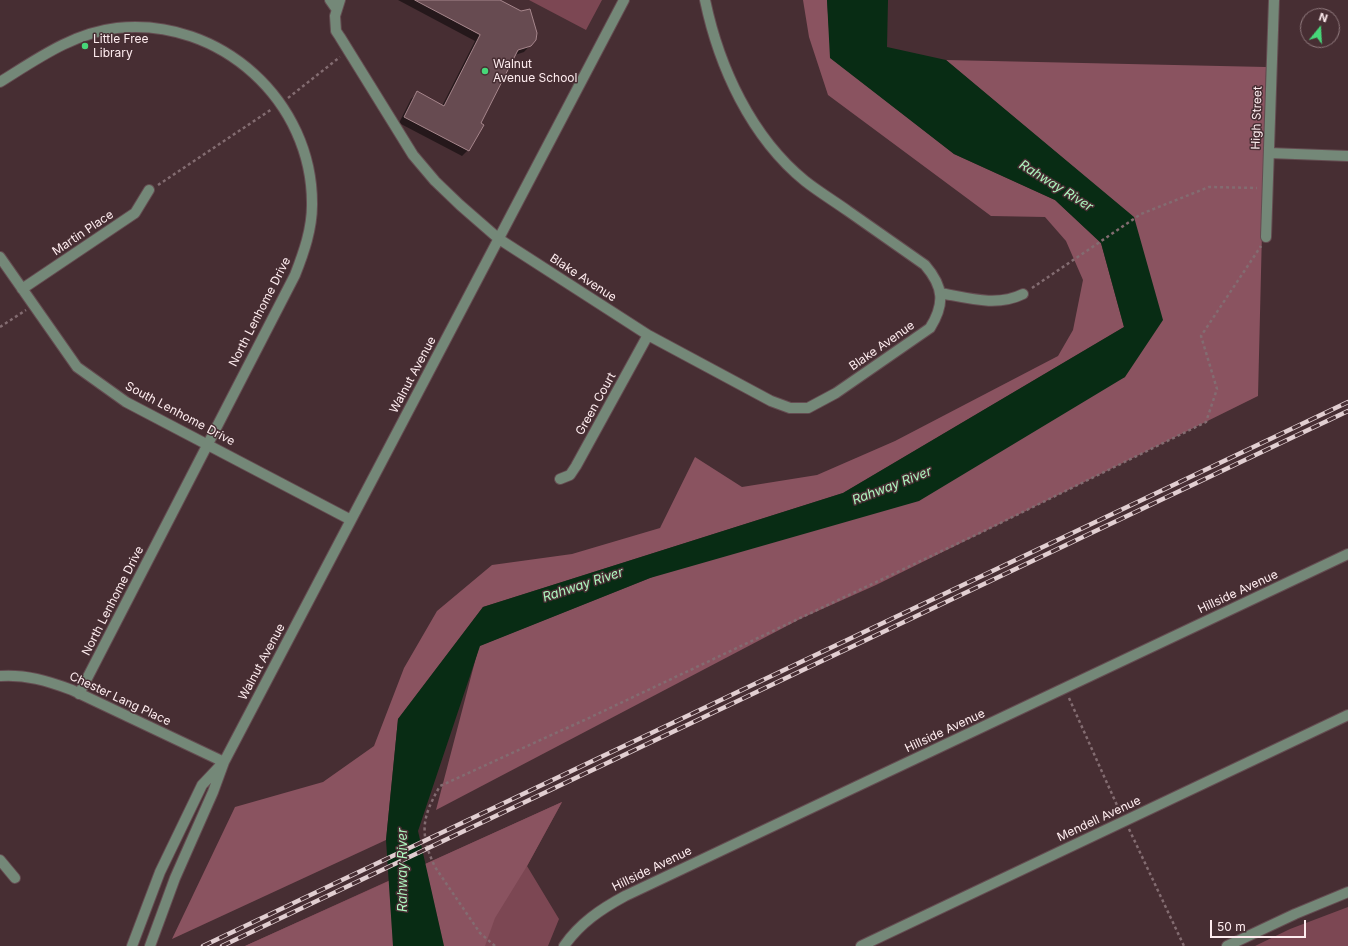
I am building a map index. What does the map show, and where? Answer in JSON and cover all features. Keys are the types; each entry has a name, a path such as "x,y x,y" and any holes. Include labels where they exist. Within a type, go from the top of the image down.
{"street":[{"path":"330,0 337,10"},
{"name":"Blake Avenue","path":"340,0 335,16 336,30 347,52 413,155 455,200 499,239 648,335 771,401 790,408 808,408 836,394 930,328 940,307 940,293 934,276 925,265 805,181 778,154 754,122 732,84 716,42 705,0"},
{"name":"Walnut Avenue","path":"150,946 175,878 213,792 224,762 624,0"},
{"name":"High Street","path":"1266,237 1269,188 1274,0"},
{"name":"North Lenhome Drive","path":"2,77 52,50 82,36 116,28 152,28 187,35 229,54 258,75 281,103 298,134 309,169 312,205 307,241 295,275 79,694"},
{"path":"1269,153 1348,156"},
{"name":"Martin Place","path":"22,289 135,213 149,190"},
{"name":"South Lenhome Drive","path":"0,257 33,306 78,367 126,402 351,520"},
{"path":"940,293 996,302 1012,300 1023,294"},
{"name":"Green Court","path":"560,479 570,475 576,466 648,335"},
{"name":"Hillside Avenue","path":"564,946 576,931 593,915 619,899 1348,554"},
{"name":"Chester Lang Place","path":"0,676 36,678 50,682 79,694 224,762"},
{"name":"Mendell Avenue","path":"861,946 1348,715"},
{"name":"Walnut Avenue","path":"132,946 160,872 202,785 224,762"},
{"path":"0,860 15,878"},
{"path":"1227,946 1295,914 1348,892"}],"path":[{"path":"149,190 281,103 347,52"},
{"path":"1023,294 1141,214 1209,187 1269,188"},
{"path":"495,946 480,933 435,868 426,845 425,819 431,800 440,786 591,717 928,558 1206,422 1217,389 1201,336 1266,237"},
{"path":"0,327 33,306"}],"shaded area":[{"path":"529,0 602,0 586,30"},
{"path":"803,0 827,0 831,58 954,154 1055,200 1101,243 1124,327 843,493 483,607 398,719 386,840 172,939 235,807 323,782 374,746 404,668 437,611 492,565 572,554 660,528 695,457 742,487 817,475 895,441 1058,356 1073,330 1083,280 1066,241 1045,217 991,216 828,95 809,37"},
{"path":"946,60 1266,67 1258,396 876,585 802,618 436,810 479,646 650,578 1125,377 1134,218"},
{"path":"562,802 527,866 559,919 548,946 245,946"},
{"path":"562,802 527,866 495,918 485,946 444,946 425,864"},
{"path":"389,881 393,946 245,946"},
{"path":"1348,907 1348,946 1255,946 1290,929"}],"water":[{"name":"Rahway River","path":"827,0 888,0 887,47 946,60 1134,217 1163,320 1125,377 919,501 650,578 480,646 418,831 444,946 393,946 386,840 398,719 483,607 843,493 1124,327 1101,243 1055,200 954,154 830,58"}],"building":[{"name":"Walnut Avenue School","path":"415,0 500,0 521,11 530,9 537,33 536,40 531,46 518,50 481,123 484,125 469,151 404,117 417,91 444,106 480,35"}],"railway":[{"path":"203,946 1348,402"},
{"path":"222,946 1348,411"}],"place":[{"name":"Little Free Library","path":"85,46"},
{"name":"Walnut Avenue School","path":"485,71"}]}
